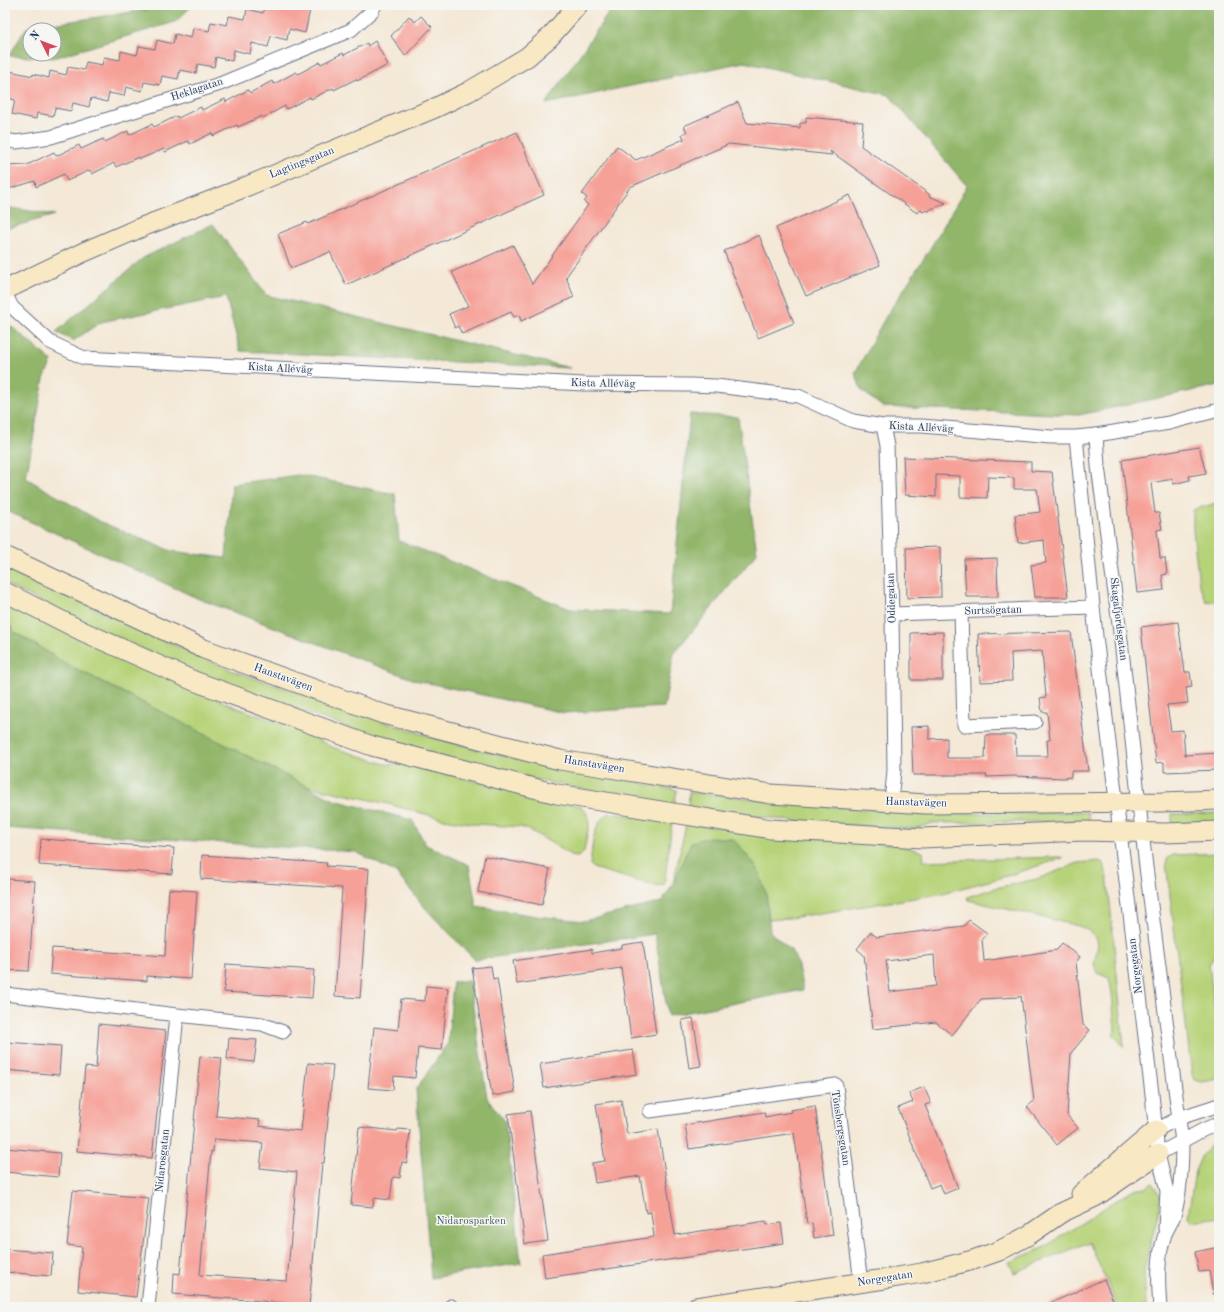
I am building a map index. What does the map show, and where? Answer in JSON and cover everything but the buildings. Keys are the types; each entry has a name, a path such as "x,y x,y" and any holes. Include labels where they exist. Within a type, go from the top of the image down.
{"main road":[{"name":"Lagtingsgatan","path":"5,292 84,252 413,117 468,92 527,57 550,37 578,5"},
{"name":"Hanstavägen","path":"5,556 204,649 384,714 560,760 771,794 892,802 926,804 1219,800"},
{"path":"5,592 84,632 202,684 372,746 557,794 779,829 922,838 1083,832 1165,834 1219,831"},
{"name":"Norgegatan","path":"1061,1213 1156,1130"},
{"name":"Norgegatan","path":"696,1307 734,1304 922,1273 973,1260 999,1251 1061,1213 1095,1197 1158,1154"}],"street":[{"name":"Heklagatan","path":"5,140 16,142 52,137 220,84 351,30 372,11 375,5"},
{"name":"Kista Alléväg","path":"5,292 12,307 50,342 84,358 582,384 716,386 798,396 853,421 883,426 922,426 1051,436 1076,437 1096,435 1169,423 1219,410"},
{"name":"Oddegatan","path":"883,426 887,446 892,614 894,771 892,802"},
{"name":"Skagafjordsgatan","path":"1096,435 1098,466 1120,632 1140,802"},
{"name":"Skagafjordsgatan","path":"1076,437 1093,607 1116,802"},
{"name":"Surtsögatan","path":"892,614 1093,607"},
{"path":"961,612 964,725 1035,722"},
{"name":"Norgegatan","path":"1116,802 1158,1154 1182,1142 1146,868 1140,802"},
{"path":"5,994 262,1024 284,1032"},
{"name":"Nidarosgatan","path":"148,1307 177,1015"},
{"name":"Tönsbergsgatan","path":"650,1111 836,1085 861,1283"},
{"path":"1179,1118 1219,1105"},
{"name":"Norgegatan","path":"1156,1130 1179,1118"},
{"path":"1165,1234 1175,1214 1181,1184 1182,1142 1219,1123"},
{"path":"1158,1154 1167,1191 1165,1234 1160,1256 1158,1280 1160,1307"}],"green space":[{"path":"178,5 193,5 175,22 62,55 62,23"},
{"path":"614,5 1219,5 1219,385 1079,415 883,407 862,391 855,373 885,318 928,252 967,186 889,95 744,62 546,104"},
{"path":"22,35 22,57 9,56"},
{"path":"5,207 55,215 5,229"},
{"path":"213,224 266,295 570,368 240,351 226,297 101,322 73,341 56,332 143,258"},
{"path":"5,322 52,361 44,379 26,478 101,522 171,551 226,558 232,484 299,475 395,494 399,541 570,609 670,614 690,414 738,417 757,553 674,653 664,707 564,713 415,680 199,599 5,510"},
{"path":"1219,502 1219,600 1207,602 1199,585 1193,530 1193,510"},
{"path":"5,565 80,602 233,671 438,739 517,759 677,790 674,806 482,768 407,747 307,713 187,668 110,634 5,584"},
{"path":"5,603 117,656 238,708 295,728 332,747 385,764 408,765 580,806 588,815 589,825 584,851 580,856 572,856 533,832 521,827 475,824 444,819 384,803 303,785 65,663 13,631 5,615"},
{"path":"5,615 13,631 65,663 334,800 412,820 426,845 469,865 476,906 536,916 584,921 662,902 673,884 691,842 709,837 733,839 757,867 766,893 770,932 791,950 797,962 803,990 668,1016 655,934 475,960 427,910 396,873 356,852 5,828"},
{"path":"689,792 887,811 980,814 1088,812 1089,821 933,823 914,829 801,822 688,808"},
{"path":"609,813 672,822 664,885 655,886 593,868 590,864 596,829 603,818"},
{"path":"1219,813 1219,822 1172,824 1172,814"},
{"path":"686,824 899,845 923,852 924,861 1063,858 1000,878 939,894 769,920 766,893 673,884"},
{"path":"1219,853 1219,947 1209,965 1219,1040 1219,1079 1202,1082 1195,1080 1192,1075 1166,863 1168,858 1173,855"},
{"path":"1099,861 1104,863 1108,883 1124,1047 1113,1034 1115,1031 1112,993 1109,978 1097,973 1094,964 1098,944 1096,938 1089,931 1079,926 968,900 967,897 995,888 1037,879 1078,863"},
{"name":"Nidarosparken","path":"469,981 487,1098 505,1121 521,1263 431,1278 416,1089 448,1043 453,982"},
{"path":"1219,1137 1219,1217 1192,1221 1188,1217 1195,1171 1202,1155"},
{"path":"1152,1183 1161,1196 1159,1210 1144,1269 1146,1307 1118,1307 1089,1242 1014,1273 1009,1262 1045,1247 1132,1190 1146,1188"}]}
